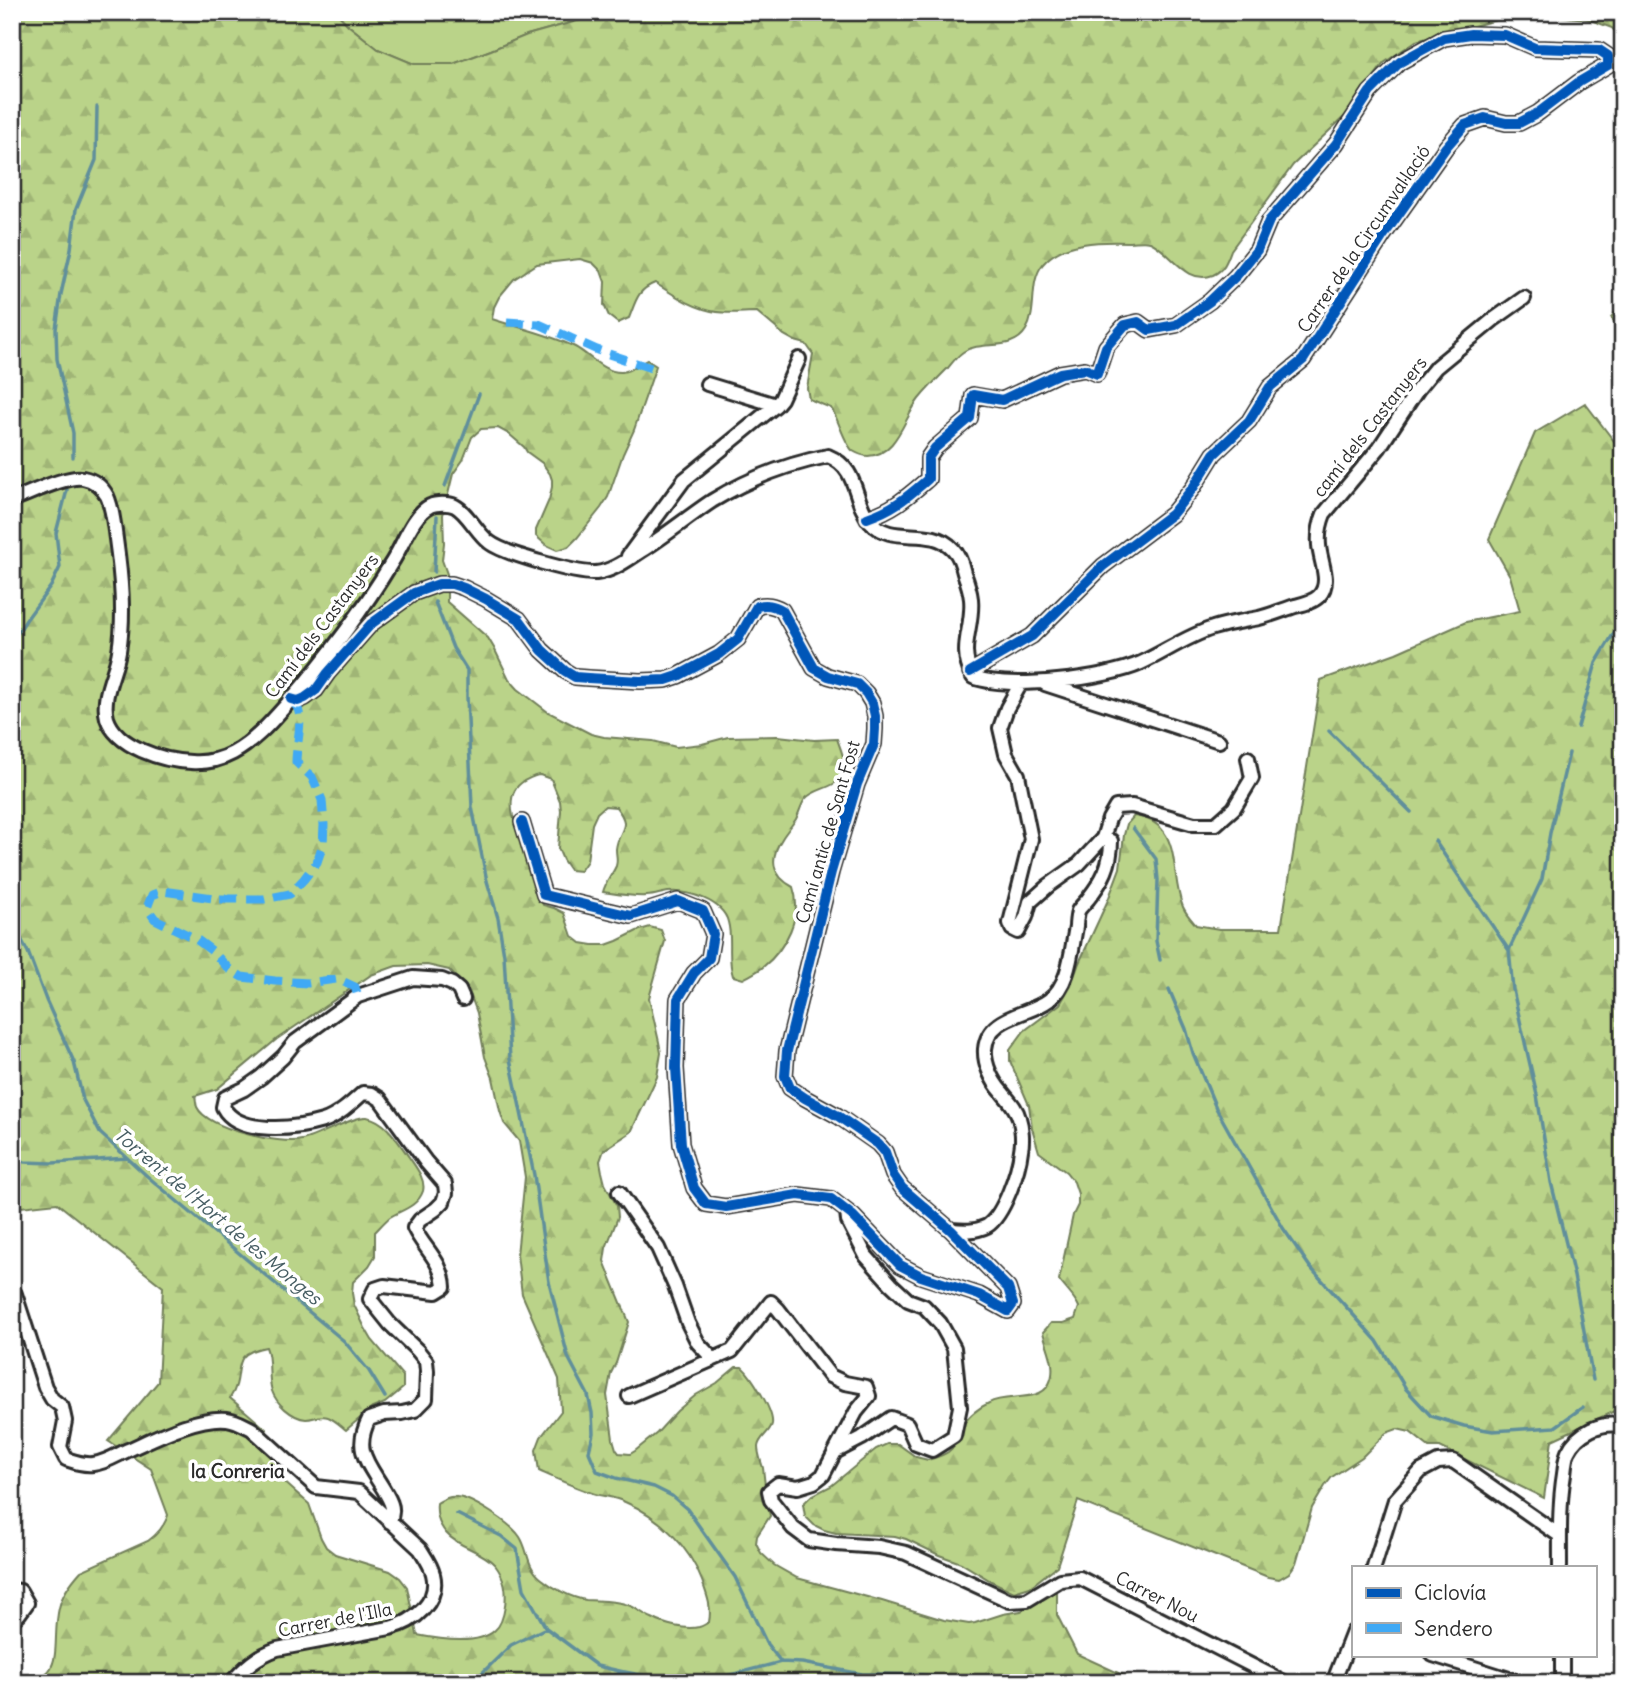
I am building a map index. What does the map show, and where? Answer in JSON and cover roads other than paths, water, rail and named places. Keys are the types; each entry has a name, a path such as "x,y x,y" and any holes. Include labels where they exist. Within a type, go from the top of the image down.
{"street":[{"name":"Carrer de la Circumval·lació","path":"867,518 886,512 928,479 928,458 935,447 970,418 973,395 1002,400 1060,373 1086,369 1097,374 1106,347 1125,325 1138,322 1149,330 1176,325 1209,301 1236,276 1257,250 1269,221 1336,144 1370,92 1400,62 1444,38 1471,34 1505,35 1535,48 1600,50 1608,55 1608,65 1579,82 1538,113 1518,123 1485,118 1465,125 1446,147 1383,236 1303,360 1270,387 1249,421 1214,454 1193,488 1172,514 1103,566 1032,636 970,672"},
{"name":"camí dels Castanyers","path":"970,672 973,677 982,680 1021,683 1115,672 1141,663 1191,636 1212,628 1262,617 1318,597 1325,587 1318,543 1324,514 1379,448 1436,367 1524,298"},
{"path":"624,562 684,480 776,405 799,359"},
{"path":"707,384 776,405"},
{"path":"624,562 713,501 758,476 828,456 837,460 849,474 867,518 878,531 893,535 933,536 945,542 959,557 971,600 965,654 970,672"},
{"name":"Camí dels Castanyers","path":"12,500 64,480 80,477 95,482 106,495 112,512 121,602 119,651 105,704 108,720 117,734 130,744 161,757 188,762 207,762 221,758 255,738 313,674 370,598 416,519 430,506 456,506 487,541 513,554 595,573 624,562"},
{"name":"Camí antic de Sant Fost","path":"291,699 299,701 316,690 371,624 414,593 439,584 464,588 519,619 553,662 575,677 588,678 640,681 666,680 678,676 719,654 738,639 757,606 765,604 782,610 814,668 821,673 857,684 866,693 872,703 876,729 874,744 857,784 831,872 787,1051 785,1076 795,1092 838,1116 878,1144 885,1152 893,1175 902,1188 951,1230"},
{"path":"1038,682 1219,741"},
{"path":"1021,683 1007,708 1000,728 1006,754 1018,775 1031,839 1010,923 1012,929 1018,932 1030,902 1079,864 1103,838 1116,807 1132,806 1194,824 1216,824 1234,807 1252,778 1248,758"},
{"path":"522,822 544,895 631,916 678,901 703,911 713,934 709,958 694,973 678,999 676,1068 681,1144 694,1188 706,1204 726,1207 798,1195 831,1199 853,1216 900,1265 921,1276 979,1295 1008,1311 1013,1304 1008,1289 951,1230"},
{"path":"951,1230 972,1231 992,1222 1001,1209 1016,1175 1022,1148 1020,1119 1014,1105 994,1083 985,1051 988,1035 1000,1023 1049,1000 1065,982 1079,911 1107,869 1111,841 1103,838"},
{"path":"390,1521 393,1509 367,1462 362,1449 363,1431 369,1419 415,1410 426,1399 428,1371 426,1361 418,1350 390,1324 370,1299 375,1289 384,1286 436,1292 444,1287 441,1268 414,1228 443,1202 445,1184 380,1099 372,1094 363,1093 324,1121 281,1128 243,1124 227,1115 223,1107 225,1098 261,1077 295,1042 358,996 413,978 442,980 452,984 463,999"},
{"path":"619,1192 658,1248 688,1323 698,1343 713,1359"},
{"path":"835,1452 891,1418 907,1424 916,1444 932,1451 954,1436 960,1407 954,1348 940,1323 924,1306 908,1300 866,1256 848,1221 847,1212"},
{"name":"Carrer de l'Illa","path":"12,1292 15,1293 45,1387 52,1399 62,1408 65,1421 60,1447 66,1459 94,1464 170,1431 212,1420 240,1422 252,1429 316,1487 359,1492 421,1549 433,1573 435,1586 430,1598 414,1618 390,1628 276,1648 253,1660 231,1683"},
{"path":"629,1396 732,1351 771,1302 830,1376 845,1383 866,1387 869,1396 856,1412 835,1452"},
{"path":"1560,1566 1561,1491 1567,1455 1573,1444 1592,1428 1615,1423 1623,1426"},
{"name":"Carrer Nou","path":"835,1452 823,1475 814,1482 798,1487 778,1483 769,1491 771,1500 793,1528 809,1540 880,1547 906,1553 1010,1601 1027,1600 1060,1580 1080,1578 1286,1683"},
{"path":"1374,1566 1395,1500 1421,1471 1438,1462 1453,1461 1559,1535"},
{"path":"12,1590 20,1591 27,1603 12,1619"},
{"path":"1333,1683 1352,1635"},
{"path":"1436,1656 1522,1683"},
{"path":"1562,1656 1562,1683"}],"waterway":[{"name":"Torrent de l'Hort de les Monges","path":"73,457 73,433 57,359 56,329 76,209 96,160 97,107"},
{"path":"445,486 479,394"},
{"name":"Torrent de l'Hort de les Monges","path":"12,642 51,586 60,567 56,533 67,490"},
{"path":"434,572 437,516"},
{"path":"435,602 453,648 467,670 472,807 504,955 510,1059 534,1175 549,1282 568,1357 588,1395 592,1413 593,1433 589,1452 597,1471 654,1487 672,1496 687,1509 735,1577 767,1644 781,1662"},
{"path":"1578,727 1596,663 1623,618"},
{"path":"1329,731 1411,812"},
{"path":"1569,753 1542,879 1509,950 1513,990 1537,1095 1551,1182 1574,1276 1593,1380"},
{"path":"1133,828 1156,859 1156,941 1160,960"},
{"path":"1435,841 1508,949"},
{"name":"Torrent de l'Hort de les Monges","path":"12,922 28,952 74,1062 83,1100 100,1133 147,1176 344,1341 369,1371 385,1397"},
{"path":"1169,989 1216,1108 1283,1228 1310,1267 1377,1341 1406,1389 1431,1416 1493,1431 1555,1427 1583,1407"},
{"path":"12,1156 25,1162 53,1163 127,1158"},
{"name":"Torrent de l'Hort de les Monges","path":"457,1514 501,1536 517,1549 524,1589 546,1628"},
{"name":"Torrent de l'Hort de les Monges","path":"469,1683 511,1645 546,1628 597,1666 624,1672"},
{"path":"603,1683 607,1678 625,1672 665,1680 711,1680 781,1662 862,1674 921,1675 961,1680 965,1683"}],"district":[{"name":"la Conreria","path":"238,1471"}]}
